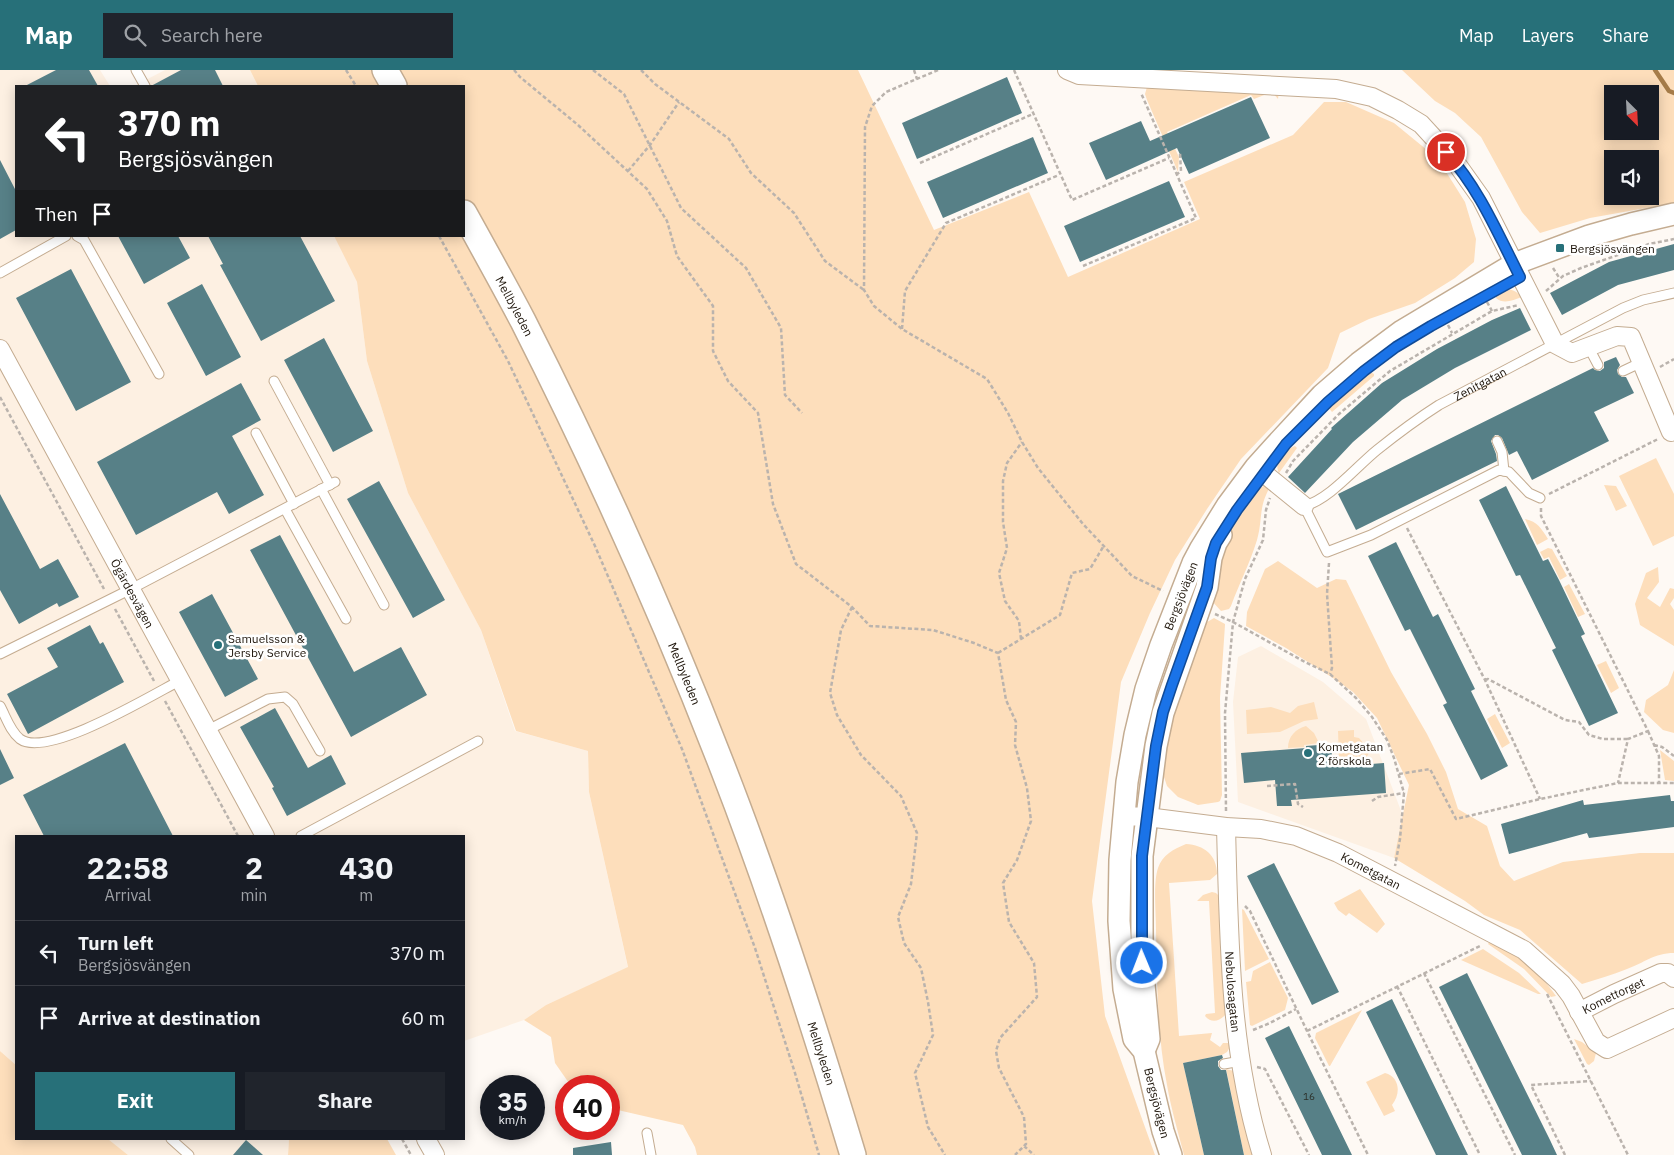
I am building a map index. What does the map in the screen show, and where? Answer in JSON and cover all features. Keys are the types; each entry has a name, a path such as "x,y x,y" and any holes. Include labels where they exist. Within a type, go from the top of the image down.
{"main road":[{"path":"385,70 393,85"},
{"name":"Mellbyleden","path":"465,215 522,319 575,428 629,542 700,710 778,919 817,1034 853,1155"}],"street":[{"path":"1067,70 1079,75 1336,89 1372,97 1398,110 1421,124 1468,179 1490,215 1555,344 1572,354 1617,336 1631,337 1671,432"},
{"name":"Bergsjövägen","path":"1171,1155 1163,1131 1144,1051 1134,1039 1124,989 1119,921 1120,860 1127,782 1135,735 1146,689 1161,645 1193,563 1201,548 1227,506 1260,470 1322,395 1377,348 1402,331 1517,270 1589,236 1674,214"},
{"name":"Bergsjövägen","path":"1517,270 1632,233 1674,222"},
{"name":"Ögärdesvägen","path":"0,349 263,835"},
{"path":"1260,470 1304,506"},
{"name":"Bergsjövägen","path":"1144,1051 1148,1039 1142,963 1142,856 1156,746 1163,712 1207,587 1211,558 1216,543 1260,470"},
{"name":"Kometgatan","path":"1124,816 1261,829 1296,836 1338,853 1524,950 1562,984 1579,1012"},
{"name":"Nebulosagatan","path":"1226,827 1236,1065 1262,1155"},
{"name":"Komettorget","path":"1674,978 1668,973 1661,973 1579,1012 1596,1042 1607,1049 1674,1018"},
{"path":"427,1140 435,1155"}],"lane":[{"path":"136,70 144,85"},
{"path":"0,273 64,237"},
{"path":"79,237 84,240 158,374"},
{"name":"Zenitgatan","path":"1304,506 1314,504 1376,451 1420,417 1486,379 1623,308 1643,300 1674,293"},
{"path":"1589,348 1598,365"},
{"path":"1623,371 1642,362"},
{"path":"274,381 329,486 384,605"},
{"path":"256,432 294,504"},
{"path":"1497,441 1502,452 1504,471"},
{"path":"1304,506 1327,552 1370,535 1499,470 1509,472 1529,492 1540,498"},
{"path":"0,654 131,589 329,486"},
{"path":"284,509 346,619"},
{"path":"0,706 13,730 21,739 33,744 49,742 85,730 181,680"},
{"path":"206,731 268,699 285,697 293,704 320,751"},
{"path":"303,835 478,741"},
{"path":"646,1133 651,1155"},
{"path":"172,1140 189,1155"}],"path":[{"path":"346,70 355,85"},
{"path":"514,70 578,125 647,189 667,221 677,256 713,306 713,351 728,381 758,414 773,504 796,564 852,607 870,626 933,630 974,642 998,653"},
{"path":"593,70 624,94 681,208 746,268 781,328 786,395 802,413"},
{"path":"641,70 654,84 729,139 751,173 794,213 825,261 864,290 874,306 902,330 987,379 1038,468 1103,547 1132,576 1164,591"},
{"path":"914,70 917,79"},
{"path":"864,290 865,127 872,106 886,92 938,70"},
{"path":"1014,70 1072,200 1169,158"},
{"path":"1083,266 1196,218 1138,85 1137,78"},
{"path":"628,171 650,145 679,102"},
{"path":"920,164 1033,114"},
{"path":"1176,175 1181,171 1180,153"},
{"path":"902,330 905,291 946,223 1060,175"},
{"path":"440,237 508,361 594,546 682,749 755,948 819,1155"},
{"path":"1448,325 1452,333"},
{"path":"0,397 237,835"},
{"path":"1659,783 1659,756 1541,516 1540,498 1671,432"},
{"path":"1021,639 1019,620 1005,601 999,573 1007,548 1003,522 1003,481 1008,463 1022,442"},
{"path":"1402,518 1485,680 1540,799"},
{"path":"998,653 1060,616 1072,573 1090,569 1103,547"},
{"path":"1327,552 1329,562 1328,594 1332,668 1330,674"},
{"path":"852,607 841,630 830,692 836,715 861,754 901,796 917,833 911,884 898,917 904,943 922,968 933,1035 915,1073 928,1127 946,1155"},
{"path":"1209,611 1330,674 1356,698 1372,717 1387,740 1404,793 1400,838 1390,880"},
{"path":"998,653 1006,700 1016,722 1015,745 1027,788 1031,821 1017,860 1003,884 1008,922 1034,963 1037,997 1000,1038 996,1051 999,1068 1024,1116 1026,1144 1015,1155"},
{"path":"1485,680 1488,679 1565,720 1579,722 1589,735 1603,739 1628,738 1648,732"},
{"path":"1618,784 1628,738"},
{"path":"1654,745 1662,747 1674,756"},
{"path":"1399,774 1430,769 1456,819 1540,799 1618,784 1674,783"},
{"path":"1267,786 1295,784 1298,804 1303,806"},
{"path":"1372,801 1378,797 1404,793"},
{"path":"1228,902 1243,903 1250,911 1368,1155"},
{"path":"1307,1031 1483,944 1493,933"},
{"path":"1424,973 1515,1155"},
{"path":"1397,986 1480,1155"},
{"path":"1547,994 1628,1155"},
{"path":"1234,1014 1249,1032 1270,1024 1296,1009"},
{"path":"1236,1065 1259,1066 1265,1069 1309,1155"},
{"path":"1565,1155 1532,1085 1591,1081"},
{"path":"403,1140 411,1155"},
{"path":"1024,1146 1034,1155"}],"shaded area":[{"path":"0,70 100,70 109,85 15,85 15,237 334,237 357,282 367,361 408,493 481,630 515,731 588,751 589,792 628,968 546,1005 524,1020 465,1041 465,835 15,835 15,1064 0,1051"},
{"path":"165,70 250,70 258,85 136,85"},
{"path":"250,70 858,70 934,230 1029,192 1068,277 1200,219 1184,182 1293,135 1324,102 1346,102 1394,123 1438,159 1465,202 1476,239 1474,262 1455,278 1415,303 1369,319 1340,333 1328,368 1241,459 1207,509 1175,560 1121,682 1092,901 1105,1016 1155,1155 697,1155 695,1147 683,1125 620,1111 620,1075 563,1075 555,1063 551,1037 524,1020 546,1005 628,967 589,792 588,751 516,731 481,630 408,493 367,361 357,282 334,237 465,237 465,85 258,85"},
{"path":"1402,70 1674,70 1674,203 1590,218 1540,233 1522,212 1481,137 1455,113 1435,101"},
{"path":"1147,87 1279,91 1278,99 1272,92 1254,99 1251,95 1167,132 1179,157 1178,172 1147,100 1145,94"},
{"path":"1504,289 1514,291 1522,297 1509,301 1499,300 1496,298 1496,293"},
{"path":"1370,372 1374,376 1332,412 1328,407"},
{"path":"1295,446 1297,448 1279,473 1277,465 1281,457 1287,450"},
{"path":"1656,458 1674,494 1674,536 1653,546 1619,476"},
{"path":"1604,485 1616,486 1627,506 1616,511"},
{"path":"1264,486 1270,487 1262,507 1259,533 1254,549 1231,606 1229,609 1221,611 1211,600 1223,539 1257,489"},
{"path":"1525,519 1539,526 1548,539 1537,545"},
{"path":"1548,548 1552,549 1567,576 1560,580 1549,557 1544,559 1540,552"},
{"path":"1278,561 1317,588 1336,579 1346,580 1391,672 1427,734 1446,772 1458,809 1487,826 1500,866 1514,881 1563,862 1640,853 1674,853 1674,953 1655,956 1633,967 1582,984 1520,930 1484,915 1465,901 1394,858 1409,785 1377,718 1353,692 1286,648 1246,626 1247,612 1265,569"},
{"path":"1658,567 1659,582 1647,598 1660,607 1670,588 1674,589 1674,598 1670,604 1674,610 1674,646 1640,625 1635,604 1646,573"},
{"path":"1569,584 1585,614 1578,617 1564,587"},
{"path":"1214,618 1225,624 1220,698 1222,795 1218,802 1198,805 1178,797 1167,786 1163,774 1163,765 1174,706 1202,625"},
{"name":"Kometgatan 2 förskola","path":"1261,646 1323,682 1366,719 1403,816 1394,858 1238,802 1233,702 1238,657"},
{"path":"1606,661 1619,688 1611,693 1597,665"},
{"path":"1674,670 1674,733 1663,730 1644,712 1646,700 1668,685"},
{"path":"1314,702 1318,719 1304,721 1280,732 1247,734 1246,710 1271,707 1290,713 1298,706"},
{"path":"1495,714 1510,743 1502,748 1487,719"},
{"path":"1306,726 1314,733 1319,743 1304,745 1304,747 1288,748 1289,740 1293,734"},
{"path":"1354,730 1354,737 1359,738 1370,751 1365,760 1345,761 1339,759 1338,731"},
{"path":"1660,750 1674,761 1674,781 1665,780"},
{"path":"1186,844 1198,846 1208,852 1215,861 1217,874 1210,880 1169,883 1179,1036 1212,1033 1210,1040 1220,1047 1223,1043 1228,1043 1230,1047 1222,1055 1183,1063 1204,1155 1184,1155 1167,1085 1158,1007 1156,874 1165,856"},
{"path":"1360,889 1385,924 1377,933 1349,913 1346,916 1338,910 1334,903"},
{"path":"1212,892 1220,897 1226,1014 1219,1020 1213,1021 1205,1016 1206,1014 1215,1013 1209,901 1197,901 1203,895"},
{"path":"1242,909 1269,959 1245,971"},
{"path":"1490,941 1509,951 1527,964 1556,996 1551,997 1524,969 1488,944"},
{"path":"1483,949 1519,973 1541,994 1461,960"},
{"path":"1270,962 1288,998 1285,1010 1252,1026 1250,1025 1246,982 1251,981 1253,971"},
{"path":"1362,1010 1329,1066 1315,1038 1316,1033"},
{"path":"1574,1039 1582,1042 1596,1053 1594,1061 1589,1065 1587,1064"},
{"path":"0,1051 15,1064 15,1140 109,1140 128,1155 0,1155"},
{"path":"1226,1069 1234,1071 1255,1155 1244,1155"},
{"path":"1385,1073 1394,1078 1398,1091 1392,1105 1395,1111 1384,1116 1366,1082"},
{"path":"109,1140 289,1140 288,1155 128,1155"},
{"path":"289,1140 388,1140 396,1155 288,1155"}],"building":[{"path":"56,70 89,70 97,85 27,85"},
{"path":"181,70 215,70 222,85 153,85"},
{"path":"1007,77 1022,113 917,159 902,123"},
{"path":"1251,97 1270,138 1189,174 1177,148 1106,180 1089,143 1141,121 1150,141"},
{"path":"1033,137 1048,173 943,218 927,182"},
{"path":"0,160 15,189 15,231 0,239"},
{"path":"1169,181 1185,217 1080,262 1064,226"},
{"path":"119,237 179,237 190,258 144,284"},
{"path":"209,237 301,237 335,301 261,341 220,265 223,264"},
{"path":"1674,244 1674,270 1618,285 1562,315 1550,293 1609,262"},
{"path":"71,269 131,382 76,411 16,298"},
{"path":"202,284 241,357 206,376 167,303"},
{"path":"1520,308 1531,330 1455,368 1402,400 1353,442 1305,493 1288,477 1331,428 1382,383 1437,349 1492,320"},
{"path":"324,338 373,431 333,452 284,360"},
{"path":"1616,357 1620,365 1617,370 1618,374 1626,377 1634,393 1594,412 1609,441 1532,480 1517,451 1509,455 1502,438 1495,435 1491,441 1497,461 1356,530 1338,494 1593,368 1600,371 1604,368 1604,362"},
{"path":"241,383 261,420 232,436 264,495 229,514 217,492 136,535 97,462"},
{"path":"379,481 445,600 413,618 347,499"},
{"path":"1506,486 1543,561 1548,559 1559,580 1585,634 1581,636 1618,713 1589,726 1552,650 1556,648 1520,575 1516,576 1479,500"},
{"path":"0,494 40,569 58,559 79,597 59,607 57,603 19,624 0,590"},
{"path":"280,535 354,672 401,647 427,695 351,737 250,550"},
{"path":"1396,542 1433,617 1438,614 1475,689 1471,691 1508,766 1481,780 1443,705 1447,703 1410,629 1405,631 1368,556"},
{"name":"Samuelsson & Jersby Service","path":"212,594 258,679 225,697 179,612"},
{"path":"90,625 100,644 103,642 124,682 28,734 7,694 58,667 47,648"},
{"path":"275,708 308,768 331,755 346,784 287,816 272,788 274,787 240,727"},
{"path":"125,743 172,835 43,835 23,795"},
{"path":"1331,744 1333,767 1384,763 1386,793 1291,800 1292,806 1277,806 1275,780 1244,783 1241,753"},
{"path":"0,749 14,778 0,785"},
{"path":"1670,795 1671,801 1674,801 1674,827 1589,838 1587,833 1509,854 1501,824 1583,800 1584,805"},
{"path":"1274,863 1339,992 1312,1005 1247,876"},
{"path":"1467,973 1557,1155 1522,1155 1439,987"},
{"path":"1392,999 1468,1155 1436,1155 1366,1012"},
{"path":"1289,1026 1352,1155 1322,1155 1265,1038"},
{"path":"1222,1055 1223,1058 1218,1061 1218,1066 1221,1070 1226,1070 1244,1155 1204,1155 1183,1063"},
{"path":"246,1140 263,1155 233,1155"},
{"path":"611,1142 612,1155 573,1155 573,1148"}],"waterway":[{"path":"1655,70 1669,91 1674,93"}],"place":[{"name":"Bergsjösvängen","path":"1560,248"},
{"name":"Samuelsson & Jersby Service","path":"218,645"},
{"name":"Kometgatan 2 förskola","path":"1308,753"}],"route":[{"path":"1142,963 1142,856 1156,746 1163,712 1207,587 1211,558 1216,543 1237,510 1286,444 1328,402 1396,347 1473,301 1520,277 1481,198 1454,160 1446,152"}]}
